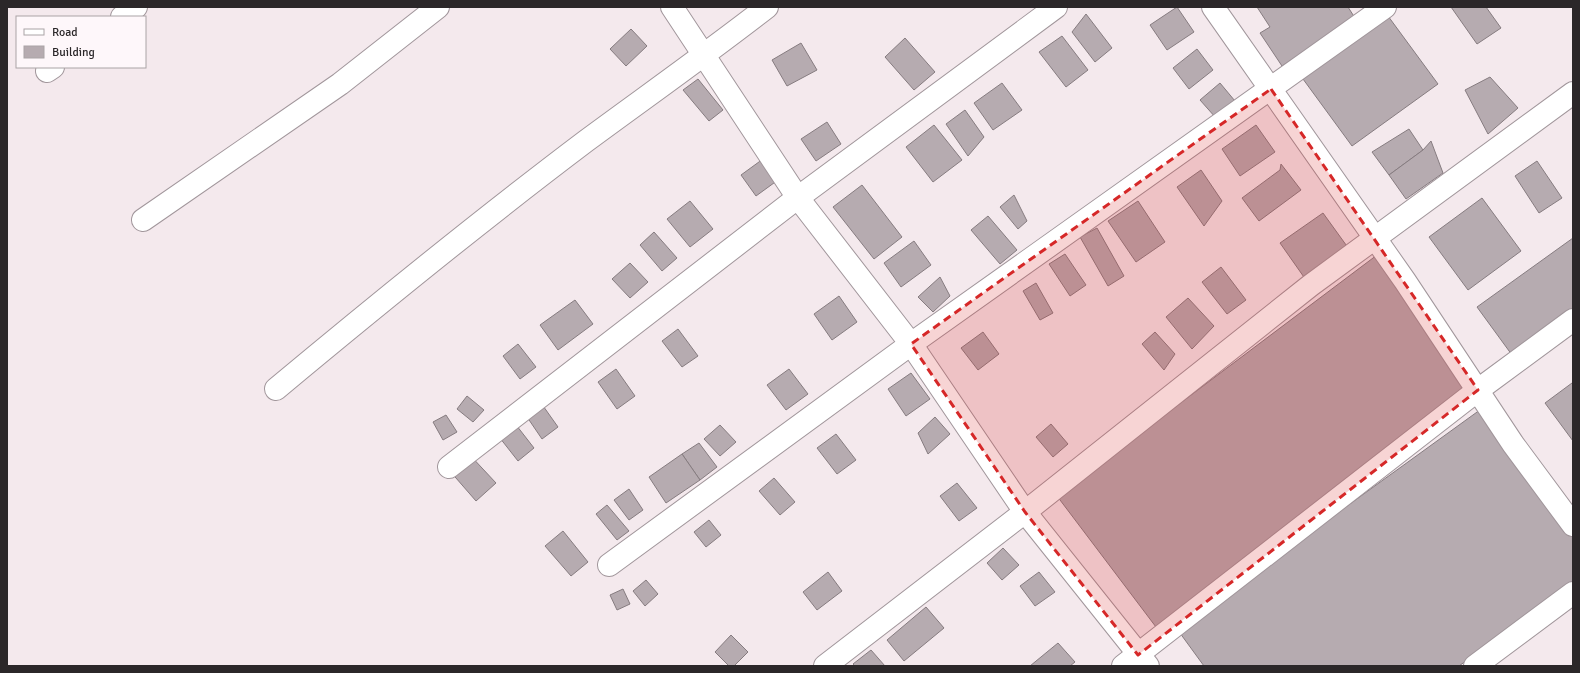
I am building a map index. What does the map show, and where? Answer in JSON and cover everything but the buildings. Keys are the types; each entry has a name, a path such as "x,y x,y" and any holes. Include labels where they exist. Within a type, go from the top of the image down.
{"street":[{"path":"123,16 136,7"},
{"path":"143,220 340,84 438,7"},
{"path":"672,7 798,198 911,344 1025,512 1137,662 1478,390 1573,320"},
{"path":"276,388 432,260 587,141 704,56 767,7"},
{"path":"449,467 798,198 1056,7"},
{"path":"1212,7 1375,237 1513,444 1573,525"},
{"path":"609,565 911,344 1385,7"},
{"path":"825,666 1025,512 1311,285 1573,93"},
{"path":"1475,666 1573,594"}],"highlighted area":[{"path":"1271,89 1478,390 1138,655 1025,512 911,344"}]}
